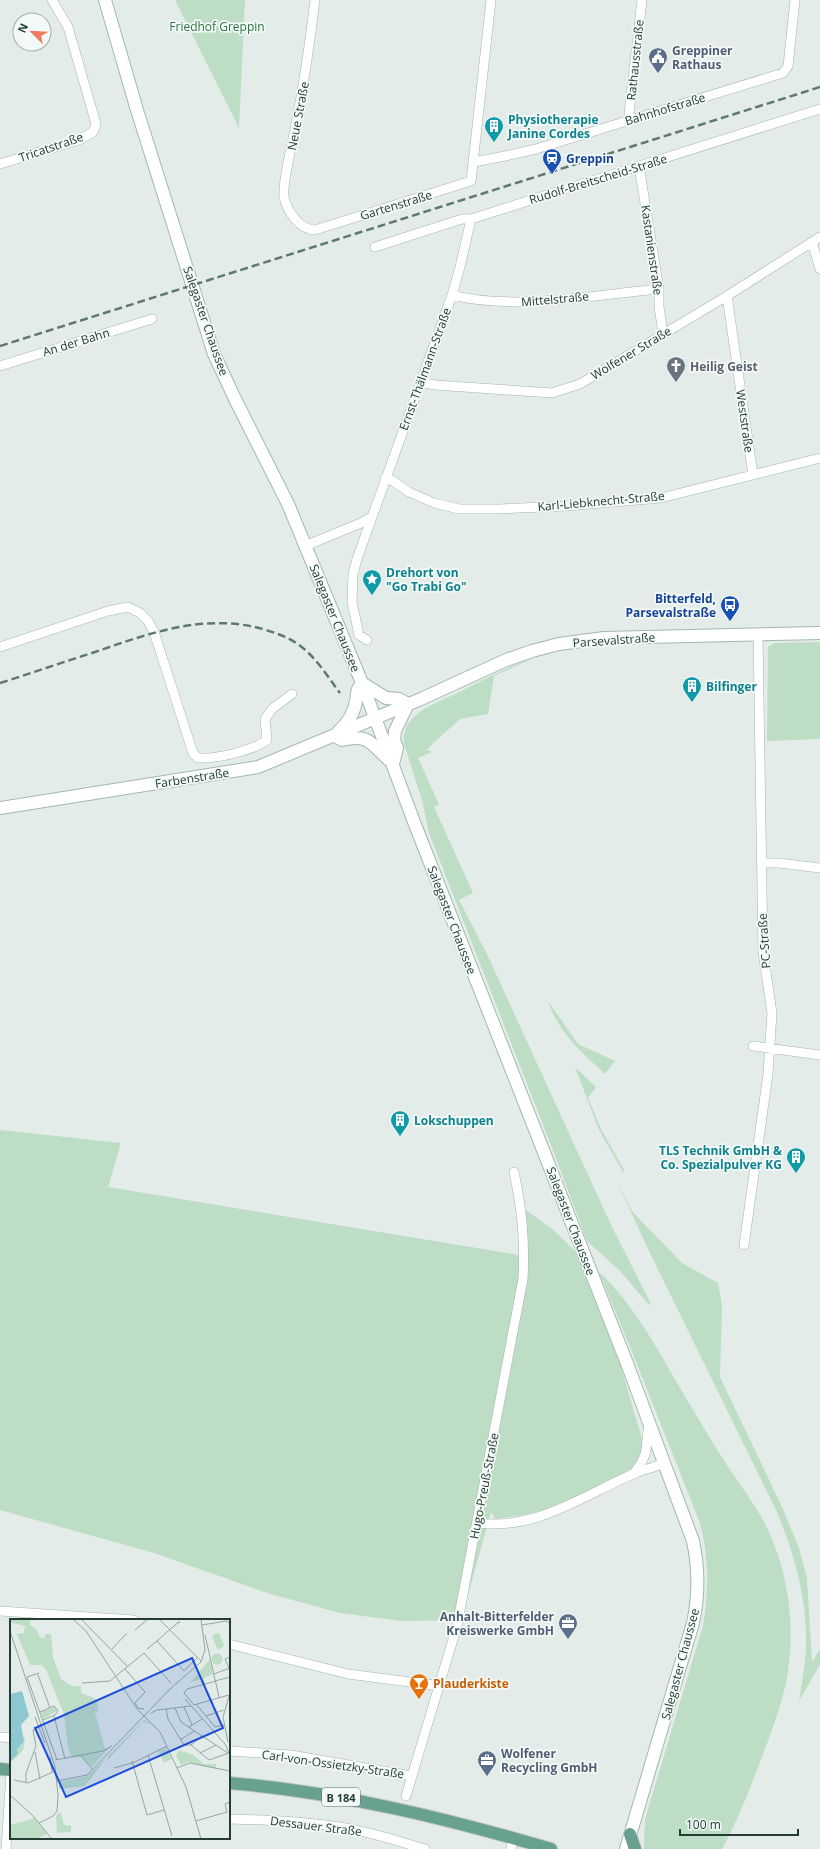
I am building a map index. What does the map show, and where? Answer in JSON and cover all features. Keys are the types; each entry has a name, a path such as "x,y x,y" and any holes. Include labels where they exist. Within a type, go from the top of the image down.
{"main road":[{"name":"Salegaster Chaussee","path":"105,0 137,110 214,354 288,504 362,683 414,822 619,1344 693,1541 698,1570 697,1600 690,1635 626,1849"},
{"name":"Parsevalstraße","path":"376,718 517,656 559,644 604,638 820,633"},
{"path":"362,683 386,698 400,699 408,704 395,731 394,740 397,748 393,764 370,741 360,738 342,740 334,736 349,719 356,700 356,692 362,683"},
{"name":"Farbenstraße","path":"0,808 258,767 376,718"},
{"path":"0,1769 10,1770"},
{"name":"B 184","path":"230,1783 283,1788 357,1799 427,1814 512,1843 552,1849"},
{"path":"630,1834 635,1849"}],"street":[{"name":"Tricatstraße","path":"0,164 79,140 93,132 96,124 68,27 52,0"},
{"name":"Neue Straße","path":"303,226 289,209 284,195 284,189 303,90 315,0"},
{"path":"474,162 491,0"},
{"name":"Rathausstraße","path":"630,119 629,112 642,0"},
{"name":"Bahnhofstraße","path":"474,162 521,153 783,73 788,66 795,0"},
{"name":"Rudolf-Breitscheid-Straße","path":"375,247 462,220 471,219 820,109"},
{"name":"Gartenstraße","path":"303,226 309,230 315,230 459,186 471,181 474,162"},
{"name":"Kastanienstraße","path":"639,166 658,289 663,333"},
{"name":"Ernst-Thälmann-Straße","path":"367,640 359,635 354,619 352,588 357,559 452,294 471,219"},
{"path":"816,240 820,269"},
{"name":"Wolfener Straße","path":"420,382 435,385 552,393 580,384 727,296 816,240"},
{"name":"Mittelstraße","path":"452,294 464,297 520,303 658,289"},
{"name":"Weststraße","path":"727,296 753,475"},
{"name":"An der Bahn","path":"0,366 152,319"},
{"name":"Karl-Liebknecht-Straße","path":"385,478 393,481 409,492 434,503 470,510 566,506 661,498 820,458"},
{"path":"306,546 361,523 371,517"},
{"path":"0,647 108,611 128,607 140,613 148,621 154,632 193,753 198,758 207,758 258,746 267,740 265,719 272,709 292,694"},
{"name":"PC-Straße","path":"744,1245 771,1048 772,1013 763,952 758,634"},
{"path":"761,863 779,863 820,868"},
{"path":"753,1046 820,1055"},
{"name":"Hugo-Preuß-Straße","path":"406,1796 441,1686 457,1626 478,1523 523,1279 525,1245 523,1219 514,1172"},
{"path":"633,1474 645,1457 647,1451 646,1438 649,1425"},
{"path":"478,1523 491,1525 506,1524 542,1516 570,1506 633,1474 664,1463"},
{"path":"0,1611 119,1619"},
{"path":"230,1644 348,1674 441,1686"},
{"path":"0,1737 10,1738"},
{"name":"Carl-von-Ossietzky-Straße","path":"230,1751 291,1755 412,1776"},
{"path":"6,1849 7,1805 10,1782"},
{"name":"Dessauer Straße","path":"230,1818 281,1821 339,1827 376,1834 425,1849"}],"green space":[{"name":"Friedhof Greppin","path":"175,0 245,0 239,128"},
{"path":"820,642 820,739 767,741 768,647 774,643"},
{"path":"536,657 494,676 488,714 460,719 430,746 427,750 432,752 418,758 439,804 434,807 473,893 459,900 486,952 611,1225 651,1304 649,1305 620,1271 587,1241 429,833 422,800 404,744 404,734 406,728 416,715 425,709 502,670"},
{"path":"548,1001 578,1044 615,1061 605,1074 579,1050 564,1032 552,1012"},
{"path":"575,1067 596,1087 588,1098 601,1129 625,1172 623,1172 599,1130"},
{"path":"0,1130 121,1143 108,1187 519,1255 526,1253 526,1210 551,1228 575,1251 620,1364 642,1439 642,1450 639,1459 631,1468 608,1483 579,1497 552,1507 525,1515 495,1519 491,1512 461,1620 401,1621 340,1613 267,1593 154,1553 0,1510"},
{"path":"615,1177 632,1211 682,1263 718,1283 722,1305 720,1377 782,1507 799,1548 807,1578 812,1662 820,1649 820,1664 799,1701 804,1672 806,1626 802,1592 789,1544 777,1512 648,1249"},
{"path":"599,1272 627,1302 639,1320 718,1451 760,1514 775,1546 786,1585 789,1604 790,1644 786,1683 778,1712 762,1757 739,1815 722,1849 644,1849 645,1819 703,1626 707,1587 706,1561 700,1523"}],"railway":[{"path":"0,346 820,87"},
{"path":"0,683 157,632 198,624 220,623 263,629 292,641 309,653 340,693"}],"place":[{"name":"Greppiner Rathaus","path":"658,74"},
{"name":"Physiotherapie Janine Cordes","path":"494,143"},
{"name":"Greppin","path":"552,175"},
{"name":"Heilig Geist","path":"676,383"},
{"name":"Drehort von \"Go Trabi Go\"","path":"372,596"},
{"name":"Bitterfeld, Parsevalstraße","path":"730,622"},
{"name":"Bilfinger","path":"692,703"},
{"name":"Lokschuppen","path":"400,1137"},
{"name":"TLS Technik GmbH & Co. Spezialpulver KG","path":"796,1174"},
{"name":"Anhalt-Bitterfelder Kreiswerke GmbH","path":"568,1640"},
{"name":"Plauderkiste","path":"419,1700"},
{"name":"Wolfener Recycling GmbH","path":"487,1777"}]}
